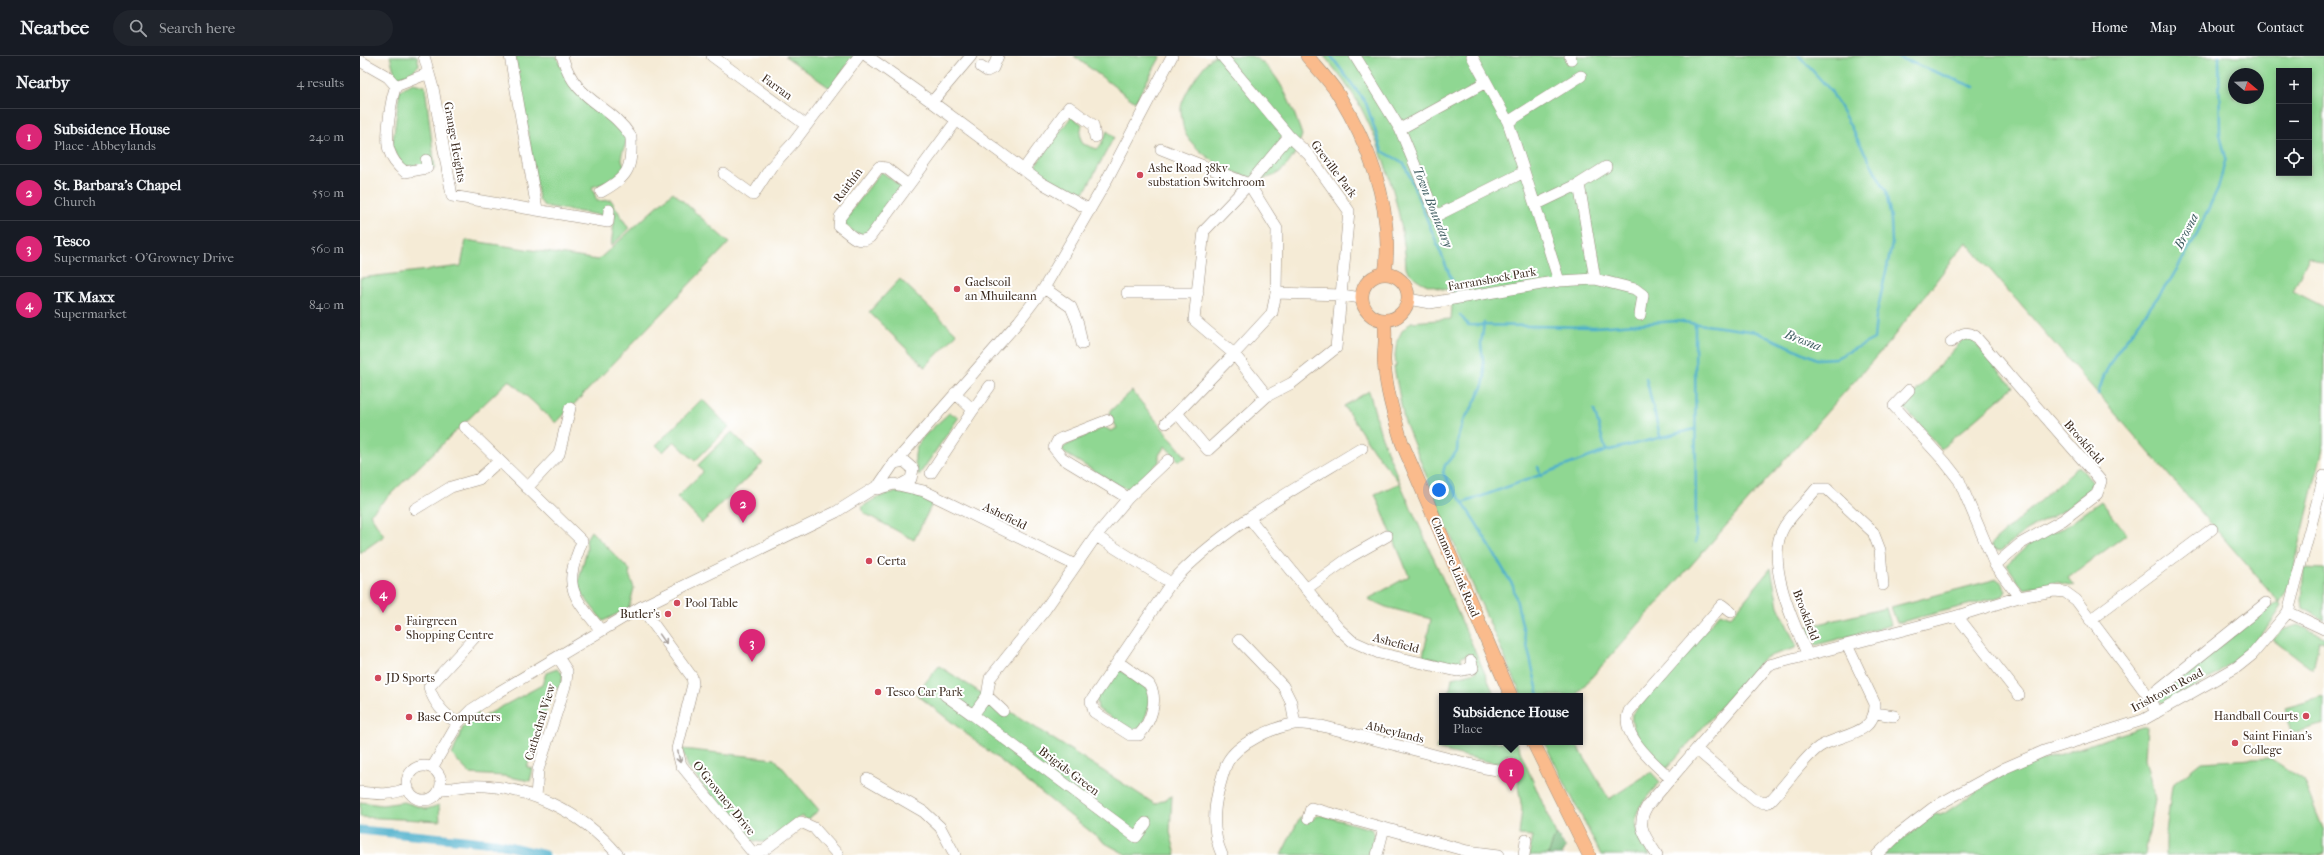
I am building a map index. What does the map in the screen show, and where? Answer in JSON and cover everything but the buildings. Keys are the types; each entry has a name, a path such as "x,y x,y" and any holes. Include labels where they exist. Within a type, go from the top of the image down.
{"main road":[{"path":"1307,56 1337,93 1354,124 1376,174 1386,221 1389,249 1385,274"},
{"path":"1385,274 1400,279 1408,292 1408,299 1403,312 1391,320 1384,321 1371,316 1363,304 1352,296 1371,278 1385,274"},
{"name":"Clonmore Link Road","path":"1384,321 1386,331 1384,360 1390,404 1402,443 1510,693"},
{"path":"1534,745 1589,855"}],"street":[{"name":"Grange Heights","path":"424,56 429,73 452,196 608,222 609,210"},
{"path":"510,56 537,209"},
{"path":"562,56 566,70 581,92 627,130 631,137 629,170 618,183 601,192"},
{"name":"Farran","path":"712,56 806,125"},
{"path":"724,174 753,195 771,167 794,142 859,56"},
{"path":"867,56 957,120 1040,182 1090,210"},
{"path":"932,102 971,56"},
{"path":"981,67 987,71 993,68 998,56"},
{"path":"432,768 458,724 471,710 482,703 641,607 836,512 871,491 882,482 893,466 955,393 1019,321 1044,288 1090,210 1172,56"},
{"name":"Greville Park","path":"1177,413 1208,450 1267,396 1292,383 1336,348 1352,296 1349,211 1309,155 1289,136 1222,56"},
{"path":"1355,56 1400,129 1436,216 1524,172"},
{"name":"Farranshock Park","path":"1472,56 1508,122 1559,281"},
{"path":"360,61 388,77 396,86"},
{"path":"426,160 427,168 405,172 398,167 388,149 392,95 396,86 429,73"},
{"path":"1508,122 1581,76"},
{"path":"1400,129 1486,82"},
{"path":"1023,170 1069,106 1093,125 1095,137"},
{"name":"Raithín","path":"908,185 886,168 878,167 840,217 839,226 859,242 864,242 870,237 957,120"},
{"path":"1267,396 1234,354 1194,320 1204,231 1249,184 1289,136"},
{"path":"1161,149 1249,184 1277,229 1276,293 1272,313 1166,423"},
{"path":"1535,205 1579,184 1606,167"},
{"path":"1579,184 1595,279"},
{"name":"Farranshock Park","path":"1408,299 1430,303 1559,281 1595,279 1635,289 1643,295 1640,315"},
{"path":"1044,288 1071,307 1078,324 1082,344"},
{"path":"1127,293 1198,294"},
{"path":"1276,293 1352,296"},
{"name":"Brookfield","path":"1951,342 1962,334 1968,332 1975,336 2101,481 2098,494 2063,520 2020,544 1994,565"},
{"path":"930,473 990,386"},
{"path":"1909,390 1894,406 1945,462 1958,480 1994,565 2019,597"},
{"path":"955,393 973,410"},
{"path":"527,488 559,454 570,408"},
{"path":"1108,420 1058,440 1054,448 1062,458 1128,498"},
{"path":"465,427 498,461 582,541 572,573 572,585 578,599 601,631"},
{"path":"871,491 890,484 909,482 923,432"},
{"path":"1118,662 1149,684 1152,689 1154,705 1139,735 1130,735 1094,712 1091,705 1092,697 1118,662 1171,583 1184,569 1249,518 1362,448"},
{"path":"945,695 973,716 988,696 990,678 1044,610 1096,536 1128,498 1168,460"},
{"path":"415,509 451,487 479,479 498,461"},
{"path":"900,484 891,478 893,466 901,461 912,469 924,490"},
{"name":"Irishtown Road","path":"1877,855 1899,834 1934,807 2005,768 2044,751 2144,720 2237,667 2266,640 2288,612 2324,476"},
{"name":"Ashefield","path":"900,484 924,490 1075,565"},
{"name":"Brookfield","path":"1808,653 1785,603 1778,552 1779,541 1784,527 1816,489 1827,489 1873,532 1880,550 1883,585"},
{"name":"Ashefield","path":"1249,518 1340,629 1352,640 1366,648 1457,671 1473,668 1471,661"},
{"path":"2090,620 2212,529"},
{"path":"1096,536 1171,583"},
{"path":"1306,588 1350,557 1387,536"},
{"name":"Brookfield","path":"1657,855 1642,830 1641,818 1648,805 1770,664 1808,653 1847,645 1957,616 2019,597 2054,591 2065,592 2071,595 2149,697 2156,713"},
{"path":"2149,697 2266,603"},
{"path":"1671,779 1636,742 1626,720 1626,716 1629,710 1722,605 1731,612"},
{"name":"O'Growney Drive","path":"641,607 692,678 693,684 677,749 681,765 752,854"},
{"path":"2288,612 2324,629"},
{"path":"1957,616 2018,696"},
{"path":"458,724 446,716 432,695 429,687 474,638"},
{"path":"1240,640 1283,686 1291,702 1294,724"},
{"path":"1697,750 1756,800 1764,803 1769,802 1820,747 1867,727 1876,713 1876,704 1847,645"},
{"name":"Cathedral View","path":"536,797 538,770 566,683 567,671 558,657"},
{"path":"988,696 1003,711"},
{"path":"1876,713 1894,716"},
{"name":"Brigids Green","path":"973,716 1136,837 1146,823"},
{"name":"Abbeylands","path":"1222,855 1218,845 1215,817 1216,801 1228,762 1240,747 1284,726 1294,724 1322,726 1485,768 1504,771 1510,763"},
{"path":"426,766 432,768 440,776 440,789 433,797 423,800 413,795 408,787 409,777 415,769 426,766"},
{"path":"867,779 924,812 940,827 955,855"},
{"path":"440,789 468,786 495,788 536,797 559,807 589,826 618,855"},
{"path":"360,792 377,794 400,792 408,787"},
{"path":"1308,818 1311,808 1467,851 1499,855"},
{"path":"752,854 764,850 801,822 814,828 838,855"},
{"path":"1377,855 1384,828"},
{"path":"1524,855 1526,840"}],"green space":[{"path":"390,56 417,56 419,65 410,74 396,78"},
{"path":"515,56 557,56 563,71 578,93 607,117 627,137 622,152 623,163 626,168 614,180 592,187 597,201 611,200 629,229 611,246 615,214 607,207 605,216 544,206 539,199"},
{"path":"785,56 854,56 830,88"},
{"path":"1074,56 1161,56 1135,102"},
{"path":"1214,56 1251,56 1261,61 1270,69 1284,90 1302,135 1292,158 1279,173 1263,178 1251,177 1238,173 1211,160 1191,142 1185,133 1181,115 1182,104 1194,81"},
{"path":"1324,56 2324,56 2324,264 2309,257 2293,291 2324,307 2324,444 2290,584 2280,603 1966,242 1890,341 1578,693 1521,693 1446,525 1404,420 1394,367 1396,366 1395,355 1397,341 1402,331 1411,322 1451,319 1453,291 1421,282 1406,268 1397,206 1385,163 1369,124 1356,99"},
{"path":"413,83 425,86 435,168 403,166 392,148 400,90"},
{"path":"1071,117 1082,124 1080,137 1083,144 1097,149 1100,147 1107,131 1114,137 1085,191 1078,194 1032,170"},
{"path":"882,172 901,187 866,236 860,237 844,224 844,221"},
{"path":"673,192 729,243 556,423 509,380 370,514 384,536 360,553 360,278 461,266 466,240 598,260"},
{"path":"900,279 957,334 925,367 869,312"},
{"path":"1965,337 1971,338 2013,387 1941,449 1903,406"},
{"path":"1132,391 1186,457 1179,461 1165,446 1159,455 1159,462 1130,489 1119,486 1061,451 1065,446 1104,427 1111,431 1117,428 1109,412"},
{"path":"1369,391 1381,435 1400,483 1374,451 1344,406"},
{"path":"702,399 729,427 695,461 674,441 663,452 656,445"},
{"path":"949,413 959,417 919,475 915,464 917,447 927,433"},
{"path":"732,432 763,463 702,523 677,497 703,472 698,465"},
{"path":"2079,466 2093,483 2092,487 2068,508 2027,530 2000,551 1993,549 1991,544"},
{"path":"1400,483 1494,693 1450,693 1452,678 1476,672 1470,654 1461,657 1462,663 1454,664 1423,656 1431,619 1386,607 1368,599 1409,576 1375,494"},
{"path":"894,492 917,496 932,504 914,540 864,513 862,507 876,498"},
{"path":"2101,501 2127,534 2068,578 2074,586 2056,582 2023,589 2007,565 2027,546 2046,534 2064,528"},
{"path":"591,531 630,570 629,574 634,588 629,608 603,621 584,597 578,583 587,549 586,539"},
{"path":"1771,568 1778,606 1796,645 1795,648 1764,658 1666,769 1648,751 1638,737 1634,730 1632,714 1720,613 1731,617"},
{"path":"2305,568 2324,569 2324,620 2303,608 2302,600"},
{"path":"1997,579 2003,584 2006,591 2003,596 1897,623 1891,607"},
{"path":"2280,603 2282,606 2258,639 2230,664 2164,704 2156,698 2268,608"},
{"path":"1886,608 1891,625 1816,645 1806,627"},
{"path":"2298,625 2324,637 2324,642 2319,641 2313,670 2273,640 2282,630"},
{"path":"939,666 1155,804 1172,796 1170,832 1176,855 1127,855 1105,843 916,694"},
{"path":"1117,668 1147,687 1152,699 1142,726 1134,732 1098,709 1096,697"},
{"path":"557,669 563,674 560,689 554,687 527,767 533,769 530,781 504,776 470,774 452,755 463,727 477,712 481,718 542,685 546,673"},
{"name":"Handball Courts","path":"2324,697 2324,724 2292,733 2285,708"},
{"path":"2142,727 2147,727 2145,759 2155,799 2145,855 1883,855 1934,814 1942,815 1992,781 2011,771"},
{"path":"1439,742 1439,745 1517,745 1556,834 1548,855 1529,855 1533,836 1519,835 1522,809 1518,786 1519,777 1516,775 1517,756 1505,755 1501,762 1494,763 1436,749"},
{"path":"1546,745 1577,745 1609,799 1651,772 1660,782 1644,801 1636,816 1638,832 1650,855 1601,855"},
{"path":"682,749 775,759 819,810 807,820 802,816 768,841 761,842 753,840 743,835 688,767"},
{"path":"2270,758 2303,780 2324,831 2324,852 2317,855 2166,855 2166,832 2172,785 2201,762"},
{"path":"360,802 382,805 404,802 427,809 439,805 440,821 360,817"},
{"path":"1321,815 1371,829 1375,835 1369,855 1281,855 1300,817 1312,820 1316,816"},
{"path":"1556,834 1566,848 1562,855 1548,855"}],"waterway":[{"name":"Town Boundary","path":"1331,56 1366,103 1382,151 1404,163 1458,295"},
{"name":"Brosna","path":"1460,315 1468,325 1595,327 1676,321 1757,332 1817,359 1836,358 1874,339 1876,317 1892,244 1891,219 1886,191 1831,91 1799,56"},
{"path":"1895,56 1974,87"},
{"name":"Brosna","path":"2098,394 2104,375 2115,355 2171,279 2193,242 2218,188 2226,158 2220,135 2219,56"},
{"path":"1484,323 1481,344 1485,377 1483,385 1473,406 1463,421 1458,437 1457,451 1445,465 1443,473 1476,523 1513,586 1538,693"},
{"path":"1695,325 1696,542"},
{"path":"1646,378 1660,436"},
{"path":"1594,410 1606,451"},
{"path":"1463,503 1606,451 1695,429"},
{"path":"1538,467 1541,476"},
{"path":"360,830 495,843 545,855"}],"place":[{"name":"Ashe Road 38kv substation Switchroom","path":"1140,175"},
{"name":"Gaelscoil an Mhuileann","path":"957,289"},
{"name":"St. Barbara's Chapel","path":"743,523"},
{"name":"Certa","path":"869,561"},
{"name":"Pool Table","path":"677,603"},
{"name":"TK Maxx","path":"383,613"},
{"name":"Butler’s","path":"668,614"},
{"name":"Fairgreen Shopping Centre","path":"398,628"},
{"name":"Tesco","path":"752,662"},
{"name":"JD Sports","path":"378,678"},
{"name":"Tesco Car Park","path":"878,692"},
{"name":"Handball Courts","path":"2306,716"},
{"name":"Base Computers","path":"409,717"},
{"name":"Saint Finian's College","path":"2235,743"},
{"name":"Subsidence House","path":"1511,791"}]}
